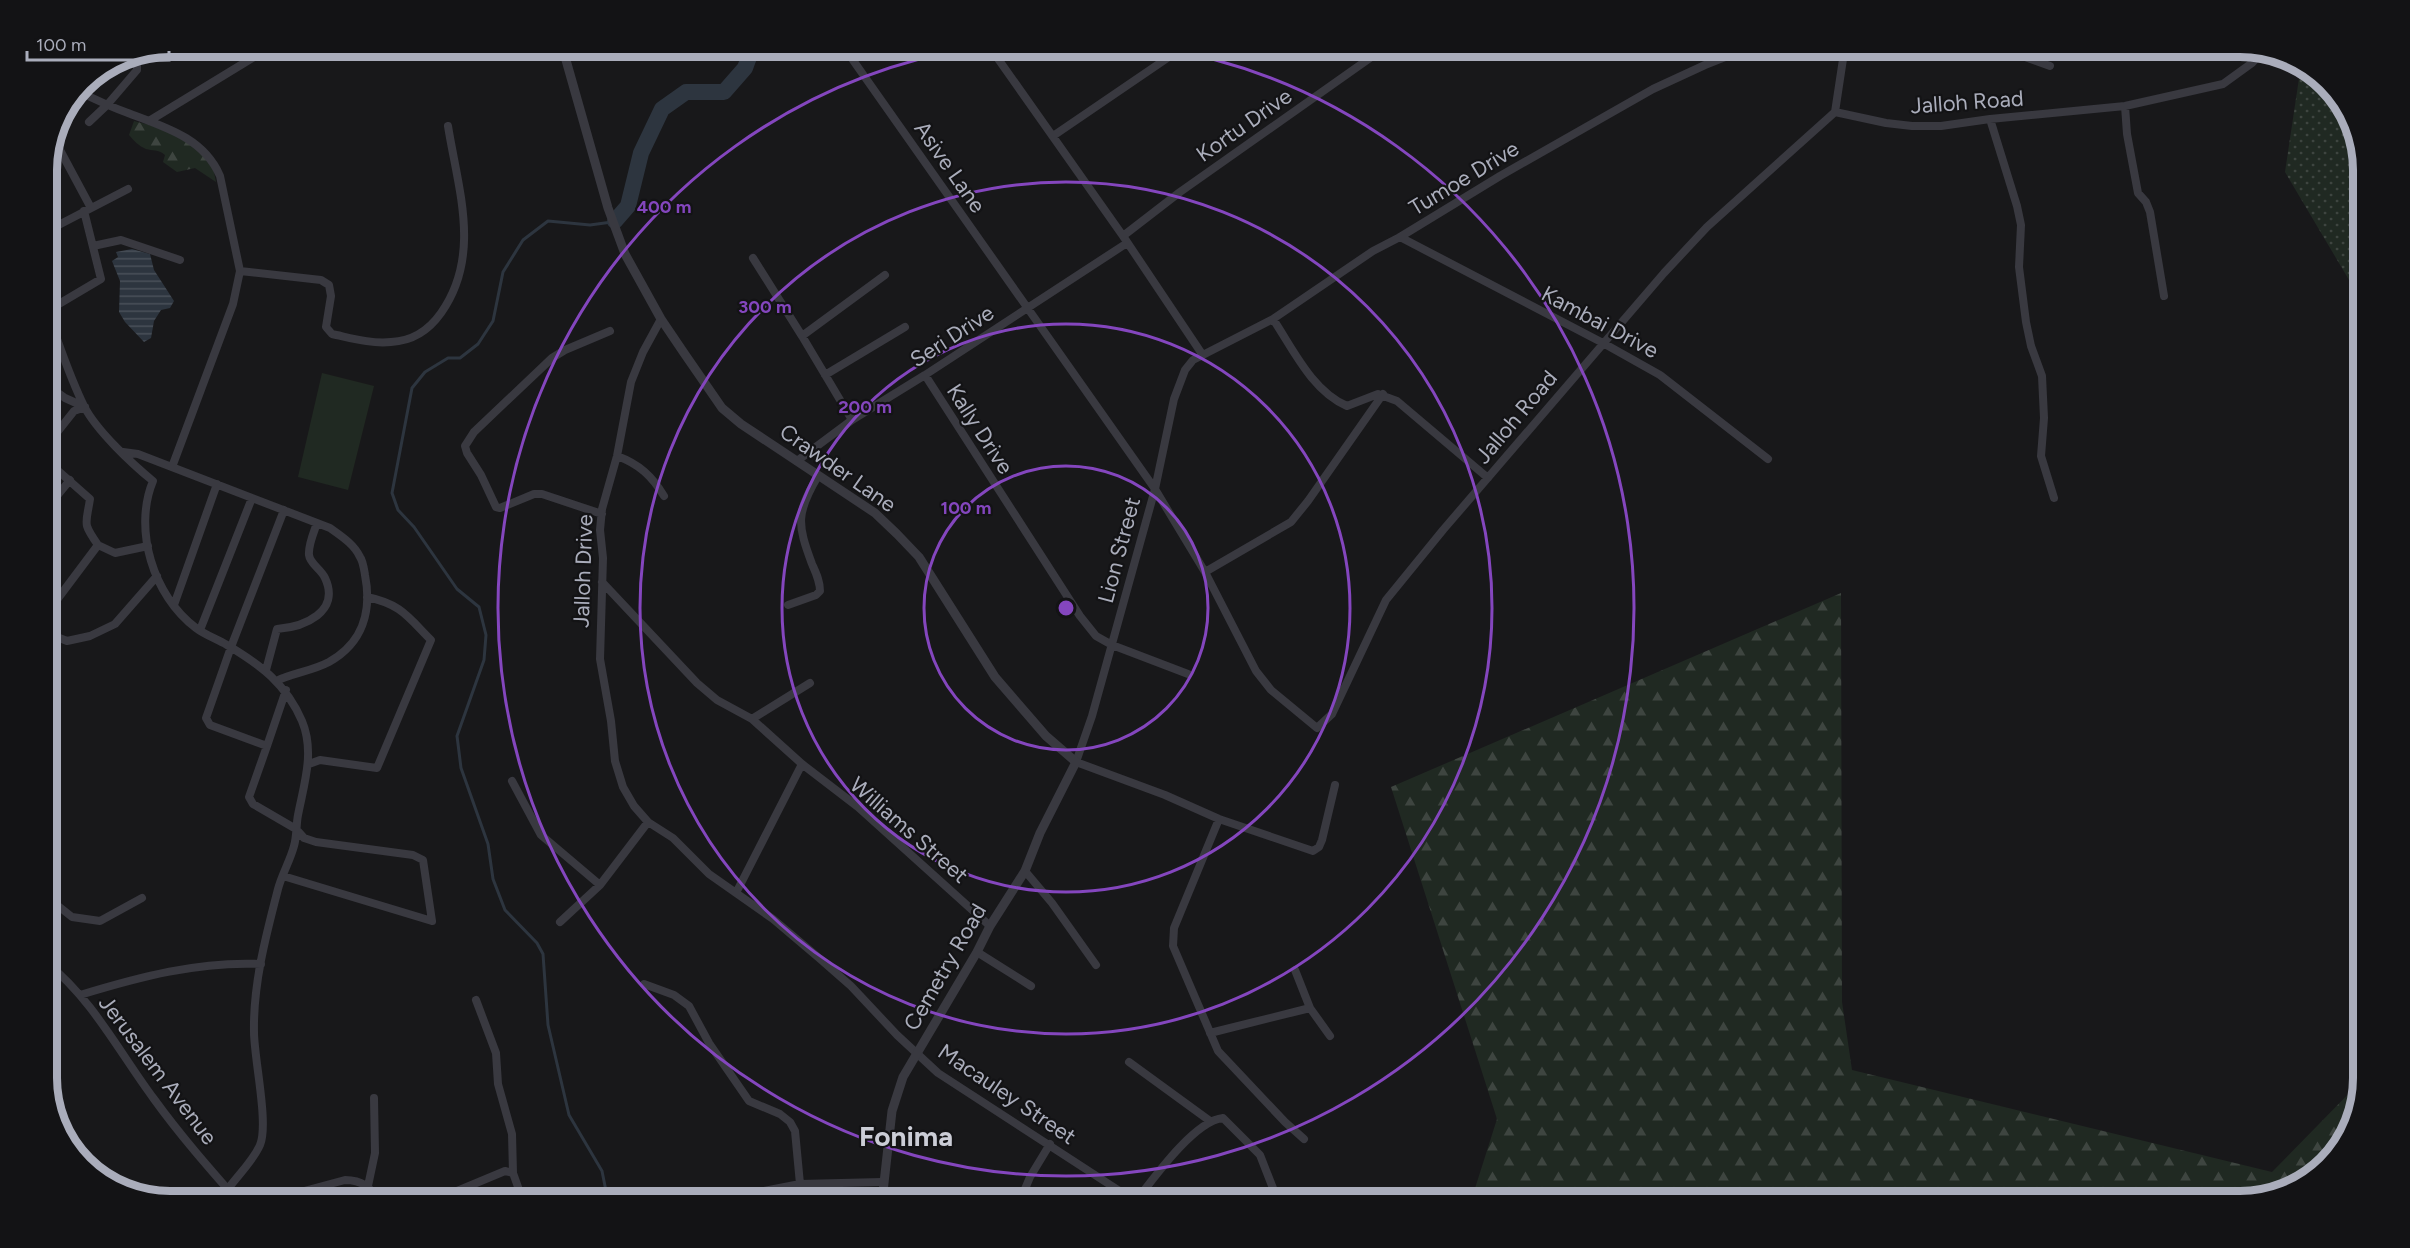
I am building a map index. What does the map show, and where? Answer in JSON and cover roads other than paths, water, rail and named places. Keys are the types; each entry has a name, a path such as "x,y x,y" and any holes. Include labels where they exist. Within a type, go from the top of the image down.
{"street":[{"path":"149,121 254,57"},
{"name":"Crawder Lane","path":"565,57 608,208 625,254 661,319 722,408 741,424 875,513 919,557 995,677 1046,736 1076,762"},
{"name":"Asive Lane","path":"851,57 1026,309"},
{"path":"997,57 1125,239 1202,354"},
{"path":"1053,136 1169,57"},
{"name":"Kortu Drive","path":"1125,239 1180,192 1371,57"},
{"name":"Tumoe Drive","path":"1202,354 1227,344 1272,319 1373,251 1653,89 1725,57"},
{"path":"1835,112 1843,57"},
{"path":"2025,57 2050,66"},
{"name":"Jalloh Road","path":"1026,309 1155,489 1204,572 1263,681 1317,728 1332,714 1386,600 1488,478 1603,343 1707,227 1835,112 1912,126 1941,126 1990,118 2125,106 2223,84 2256,58"},
{"path":"89,122 137,70 137,62"},
{"path":"86,95 188,138 214,161 220,176 240,271 233,304 172,467"},
{"path":"2125,106 2127,134 2138,193 2146,202 2150,212 2164,296"},
{"path":"1990,118 2021,225 2019,267 2026,322 2031,346 2043,376 2044,418 2040,456 2055,498"},
{"path":"240,271 321,280 329,285 331,296 326,327 332,334 370,342 393,342 418,335 435,321 448,303 463,265 465,249 462,198 448,126"},
{"path":"57,306 101,279 93,246 88,209 59,149"},
{"path":"57,226 128,189"},
{"name":"Kambai Drive","path":"1400,237 1660,375 1768,459"},
{"name":"Seri Drive","path":"797,461 852,420 1026,309 1125,239"},
{"path":"93,246 121,240 180,260"},
{"path":"753,258 852,420"},
{"path":"802,336 885,275"},
{"name":"Jalloh Drive","path":"648,822 634,806 623,787 615,761 611,721 600,659 602,514 617,456 631,382 643,352 661,319"},
{"path":"1272,319 1320,388 1333,400 1347,406 1374,395 1383,394 1411,411 1488,478"},
{"path":"825,375 905,327"},
{"path":"602,514 542,494 534,494 500,508 496,507 481,475 466,453 465,446 474,432 552,358 610,331"},
{"path":"57,337 85,407 99,428 138,469 153,481 146,497 145,531 152,567 174,605 200,630 266,670 286,690 303,723 309,764 294,846 266,936 261,964 254,1034 261,1101 261,1143 228,1189"},
{"name":"Lion Street","path":"1076,762 1092,716 1155,489 1177,390 1185,370 1202,354"},
{"name":"Kally Drive","path":"925,375 1080,616 1096,636 1112,645 1188,674"},
{"path":"57,392 85,407"},
{"path":"1204,572 1291,522 1383,394"},
{"path":"57,432 74,411 85,407"},
{"path":"123,452 138,454 330,528 350,544 361,558 367,611 360,630 349,646 329,662 276,681"},
{"path":"617,456 644,469 653,478 664,496"},
{"path":"57,469 90,499 85,519 87,529 98,545 115,553 148,546"},
{"path":"788,605 816,595 820,591 803,540 800,516 804,499 818,476"},
{"path":"57,496 70,480"},
{"path":"174,605 217,484"},
{"path":"200,630 252,498"},
{"path":"267,746 210,725 206,718 284,510"},
{"path":"266,670 277,629 292,628 311,621 321,612 326,601 329,588 324,575 310,560 309,552 317,523"},
{"path":"57,600 98,545"},
{"path":"57,637 67,641 90,636 115,624 157,576"},
{"name":"Williams Street","path":"602,582 717,700 752,719 802,764 858,807 990,926"},
{"path":"309,764 320,760 377,768 431,640 400,609 387,601 367,597"},
{"path":"752,719 810,683"},
{"path":"283,876 432,921 423,860 413,855 316,842 304,838 296,829 253,804 249,797 286,690"},
{"path":"1076,762 1165,795 1219,819 1313,851 1319,847 1322,840 1335,785"},
{"name":"Cemetry Road","path":"883,1191 882,1182 892,1111 903,1077 990,926 1025,871 1040,833 1076,762"},
{"path":"736,893 802,764"},
{"path":"512,781 541,835 600,885"},
{"path":"1219,819 1174,928 1173,946 1218,1051 1304,1139"},
{"path":"560,922 600,885 648,822"},
{"name":"Macauley Street","path":"648,822 673,838 700,866 773,919 851,986 916,1054 938,1073 1120,1191"},
{"path":"1025,871 1053,903 1096,965"},
{"path":"57,905 72,917 100,921 141,898"},
{"path":"977,952 1031,986"},
{"path":"80,995 129,980 214,964 261,964"},
{"path":"1295,970 1310,1008 1330,1036"},
{"name":"Jerusalem Avenue","path":"57,971 69,981 97,1016 153,1099 228,1189"},
{"path":"644,984 674,995 689,1006 709,1043 749,1101 780,1114 790,1122 795,1131 800,1184"},
{"path":"476,1000 496,1053 498,1084 512,1134 513,1173 519,1191"},
{"path":"1210,1033 1310,1008"},
{"path":"1129,1062 1210,1121"},
{"path":"368,1186 375,1153 374,1098"},
{"path":"1145,1191 1182,1146 1210,1121 1223,1118 1260,1155 1274,1191"},
{"path":"1024,1191 1050,1144"},
{"path":"457,1191 490,1176 506,1171 513,1173"},
{"path":"306,1191 345,1180 356,1180 368,1186 372,1191"},
{"path":"765,1191 800,1184 882,1182"}],"waterway":[{"path":"615,221 628,206 641,153 662,109 686,92 724,92 745,68 749,57"},
{"path":"606,1191 602,1171 569,1115 548,1025 543,954 537,943 505,910 493,879 488,844 461,768 457,736 484,660 486,635 479,607 457,589 414,527 398,510 392,493 412,388 425,372 448,358 460,358 478,344 493,321 503,272 523,240 548,221 590,225 612,222"}],"district":[{"name":"Fonima","path":"906,1136"}]}
